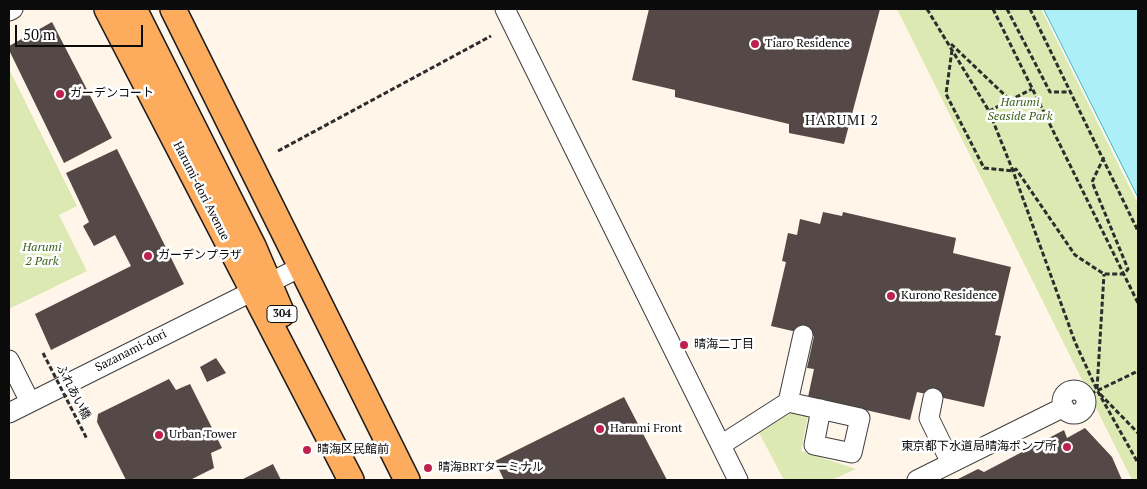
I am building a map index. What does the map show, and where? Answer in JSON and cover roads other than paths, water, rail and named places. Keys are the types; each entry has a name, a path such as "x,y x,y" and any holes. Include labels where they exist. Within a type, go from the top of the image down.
{"main road":[{"name":"Harumi-dori Avenue","path":"107,9 260,286 351,480"},
{"name":"Harumi-dori Avenue","path":"134,9 253,246 260,286"},
{"path":"173,9 407,480"}],"street":[{"path":"9,11 13,9"},
{"path":"505,9 738,480"},
{"name":"Sazanami-dori","path":"9,413 301,267"},
{"path":"788,402 803,335"},
{"path":"9,360 30,402"},
{"path":"917,480 1064,407 1068,412 1080,413 1085,407 1090,393"},
{"path":"933,398 929,418 951,463"},
{"path":"721,445 788,402 821,409"}],"water":[{"path":"1044,9 1138,9 1138,197"}],"place":[{"name":"Tiaro Residence","path":"755,44"},
{"name":"ガーデンコート","path":"60,94"},
{"name":"ガーデンプラザ","path":"148,256"},
{"name":"Kurono Residence","path":"891,296"},
{"name":"晴海二丁目","path":"684,345"},
{"name":"Harumi Front","path":"600,429"},
{"name":"Urban Tower","path":"159,435"},
{"name":"東京都下水道局晴海ポンプ所","path":"1067,447"},
{"name":"晴海区民館前","path":"307,450"},
{"name":"晴海BRTターミナル","path":"428,468"}],"district":[{"name":"HARUMI 2","path":"842,121"}],"park label":[{"name":"Harumi Seaside Park","path":"1020,110"},
{"name":"Harumi 2 Park","path":"42,255"}]}
